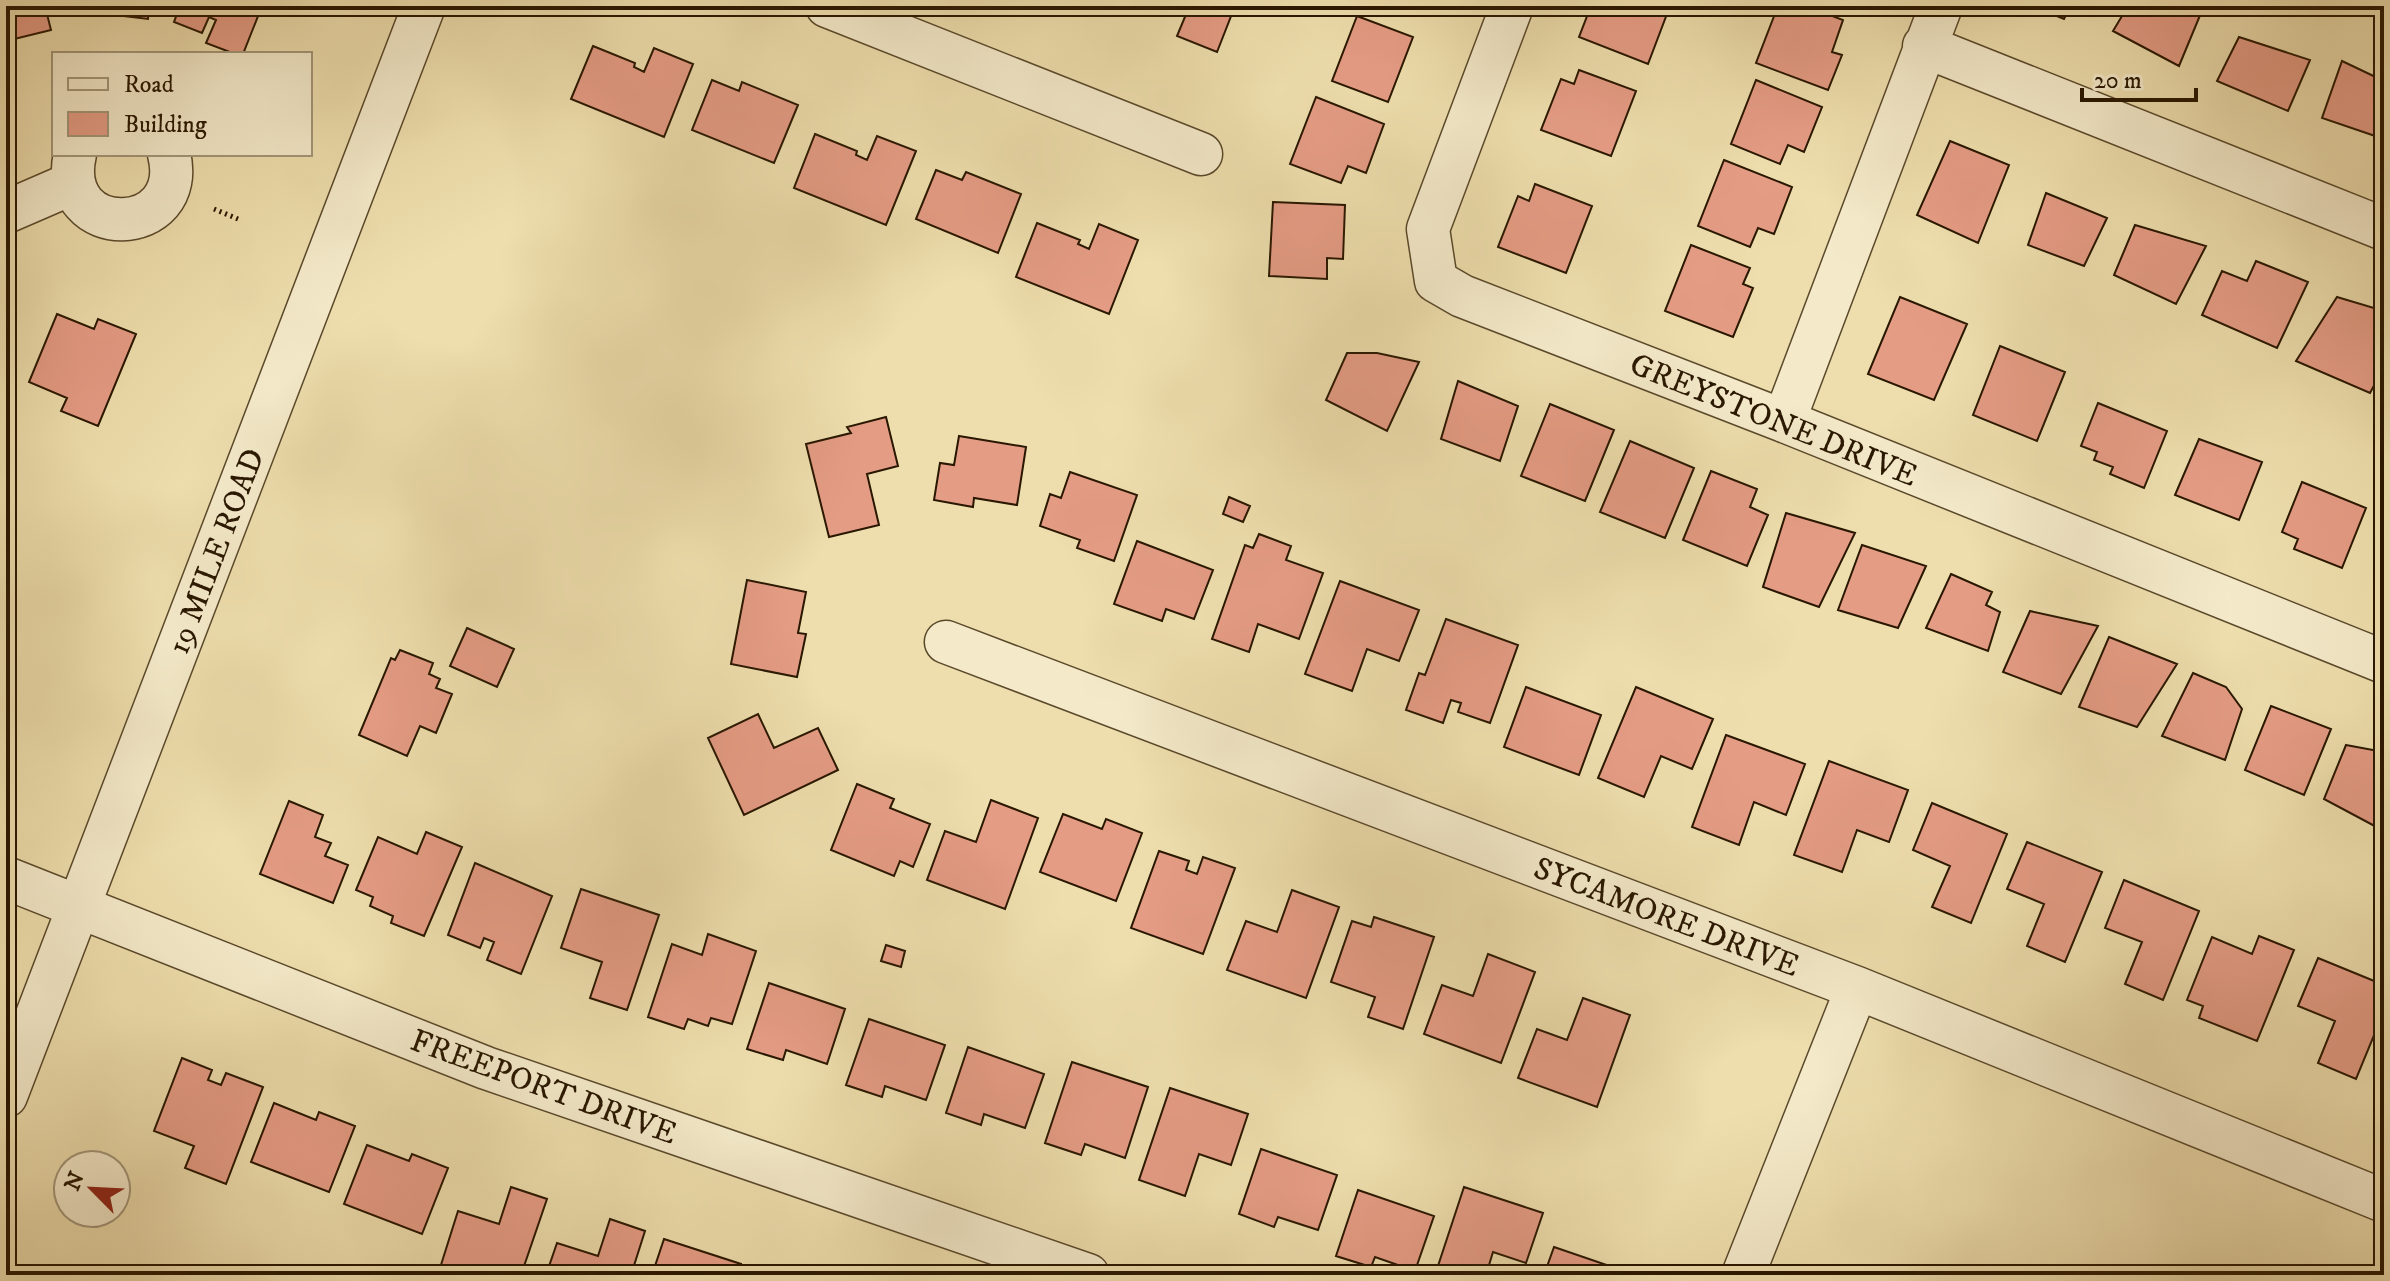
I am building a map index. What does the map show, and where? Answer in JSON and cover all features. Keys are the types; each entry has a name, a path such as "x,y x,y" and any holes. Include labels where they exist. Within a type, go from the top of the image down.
{"street":[{"name":"19 MILE ROAD","path":"6,1096 424,6"},
{"path":"827,6 1201,154"},
{"name":"GREYSTONE DRIVE","path":"1512,6 1428,229 1436,281 1462,296 1784,421 2384,662"},
{"path":"1784,421 1941,6"},
{"path":"1924,46 2384,229"},
{"path":"6,212 74,169 80,198 91,210 105,218 122,221 138,218 153,210 164,198 170,183 169,156"},
{"name":"SYCAMORE DRIVE","path":"946,642 1857,988 2384,1201"},
{"name":"FREEPORT DRIVE","path":"6,878 486,1068 1088,1275"},
{"path":"1743,1275 1857,988"}],"path":[{"path":"214,209 238,219"}],"building":[{"path":"6,6 45,6 51,30 10,40 11,46 6,47"},
{"path":"96,6 149,6 148,19 114,15 115,8"},
{"path":"180,6 262,6 244,52 230,52 206,43 216,20 209,17 202,33 174,22"},
{"path":"1161,6 1235,6 1217,52 1177,36 1187,12"},
{"path":"1591,6 1670,6 1648,64 1579,37"},
{"path":"1778,6 1806,6 1843,20 1832,52 1842,55 1828,90 1756,63"},
{"path":"2032,6 2070,6 2064,19"},
{"path":"2128,6 2183,6 2201,13 2179,66 2113,31"},
{"path":"1357,16 1413,37 1388,102 1332,81"},
{"path":"2239,37 2310,60 2288,111 2217,81"},
{"path":"593,46 635,63 634,67 644,72 654,48 693,64 664,137 571,99"},
{"path":"2342,61 2384,81 2384,139 2322,118"},
{"path":"1579,70 1636,91 1611,156 1541,130 1561,79 1574,84"},
{"path":"712,80 739,91 742,82 798,105 774,163 692,130"},
{"path":"1756,80 1822,107 1804,152 1788,145 1780,164 1731,144"},
{"path":"1316,97 1384,124 1366,173 1348,166 1341,183 1290,164"},
{"path":"815,134 857,151 856,155 867,160 877,136 916,151 886,225 794,188"},
{"path":"1950,141 2009,165 1978,243 1917,215"},
{"path":"1724,160 1792,187 1774,234 1758,228 1750,247 1698,226"},
{"path":"936,170 962,180 966,172 1021,194 998,253 916,219"},
{"path":"1535,184 1592,206 1566,273 1498,247 1518,196 1529,201"},
{"path":"2046,193 2107,218 2084,266 2028,245"},
{"path":"1273,202 1345,205 1343,259 1327,258 1327,279 1269,276"},
{"path":"1037,223 1080,240 1078,244 1089,249 1099,224 1138,240 1109,314 1016,277"},
{"path":"2135,225 2206,246 2176,304 2114,275"},
{"path":"1691,245 1750,268 1743,284 1753,288 1733,337 1665,311"},
{"path":"2256,261 2308,282 2277,348 2202,315 2222,271 2247,281"},
{"path":"1900,297 1967,324 1934,400 1868,374"},
{"path":"2337,297 2384,311 2384,367 2370,393 2296,361"},
{"path":"57,314 94,329 98,319 136,334 98,426 61,411 67,398 29,382"},
{"path":"2000,346 2065,372 2037,441 1973,415"},
{"path":"1347,353 1377,353 1419,362 1387,431 1326,400"},
{"path":"1458,381 1518,406 1500,461 1441,439"},
{"path":"2098,403 2167,431 2144,488 2110,474 2113,467 2094,460 2097,452 2081,446"},
{"path":"1550,404 1614,430 1585,501 1521,476"},
{"path":"886,417 898,466 867,474 879,525 829,537 806,444 851,433 847,427"},
{"path":"959,436 1026,447 1017,505 974,498 973,507 934,500 940,463 954,465"},
{"path":"2199,439 2262,462 2239,520 2175,495"},
{"path":"1630,441 1694,468 1665,538 1600,512"},
{"path":"1711,471 1757,489 1750,507 1768,515 1747,566 1683,540"},
{"path":"1070,472 1137,495 1114,561 1077,548 1080,540 1040,526 1050,494 1061,498"},
{"path":"2302,482 2366,508 2342,568 2294,549 2298,539 2282,532"},
{"path":"1229,497 1250,506 1243,522 1223,514"},
{"path":"1786,513 1855,533 1819,607 1763,587"},
{"path":"1259,534 1291,546 1286,560 1323,573 1299,639 1258,624 1249,652 1212,639 1245,545 1253,548"},
{"path":"1137,541 1213,570 1194,619 1166,609 1162,621 1114,604"},
{"path":"1862,545 1926,566 1898,628 1838,610"},
{"path":"1951,574 1992,592 1986,605 2000,612 1988,651 1926,628"},
{"path":"747,580 806,592 798,633 806,634 797,677 731,664"},
{"path":"1340,581 1419,610 1399,661 1367,649 1352,691 1305,674"},
{"path":"2030,611 2098,626 2061,694 2003,672"},
{"path":"1446,619 1518,645 1490,723 1458,712 1461,703 1451,700 1443,723 1406,710 1419,673 1425,675"},
{"path":"467,628 514,649 497,687 450,666"},
{"path":"2109,637 2177,664 2137,727 2079,707"},
{"path":"400,650 433,663 429,674 440,679 436,688 452,694 436,733 420,726 407,756 359,735 391,658 395,660"},
{"path":"2193,673 2226,687 2242,709 2225,760 2162,736"},
{"path":"1526,687 1601,715 1579,775 1504,747"},
{"path":"1636,687 1713,719 1692,769 1661,756 1644,797 1598,778"},
{"path":"2271,706 2331,729 2304,795 2245,770"},
{"path":"758,714 774,748 818,728 838,770 744,815 708,738"},
{"path":"1726,735 1805,764 1786,815 1754,802 1739,845 1692,827"},
{"path":"2346,745 2384,752 2384,831 2324,799"},
{"path":"1829,761 1908,790 1889,842 1857,830 1842,872 1794,855"},
{"path":"857,784 894,799 890,808 930,824 913,867 900,861 894,876 831,850"},
{"path":"991,800 1038,818 1005,909 927,880 945,831 976,842"},
{"path":"289,801 323,815 315,837 331,843 325,856 348,865 333,903 260,874"},
{"path":"1932,803 2007,834 1971,923 1932,907 1950,866 1913,850"},
{"path":"1063,814 1102,829 1106,819 1142,833 1116,901 1040,872"},
{"path":"426,832 462,847 424,936 391,923 393,916 370,906 373,897 356,890 378,837 417,854"},
{"path":"2027,842 2102,872 2065,962 2027,946 2044,904 2007,889"},
{"path":"1159,851 1189,861 1186,870 1197,874 1203,857 1235,868 1203,954 1131,928"},
{"path":"475,863 552,896 521,974 487,960 494,942 484,938 480,948 448,935"},
{"path":"2124,880 2199,911 2163,1000 2125,984 2142,942 2105,928"},
{"path":"581,889 659,915 627,1010 590,998 602,962 561,948"},
{"path":"1292,890 1339,907 1306,998 1227,970 1246,921 1277,932"},
{"path":"1374,917 1434,937 1403,1029 1368,1017 1375,997 1331,982 1352,921 1371,927"},
{"path":"708,934 756,951 732,1024 711,1018 708,1026 688,1019 684,1029 648,1017 672,944 702,955"},
{"path":"2259,936 2294,950 2257,1041 2199,1018 2203,1006 2187,1000 2212,937 2252,954"},
{"path":"886,945 905,951 901,967 881,961"},
{"path":"1488,954 1535,972 1501,1063 1424,1034 1442,985 1473,996"},
{"path":"2318,958 2384,985 2384,1011 2356,1079 2318,1063 2335,1021 2298,1006"},
{"path":"769,983 845,1009 827,1064 786,1050 783,1060 747,1049"},
{"path":"1583,998 1630,1015 1597,1107 1518,1078 1537,1029 1567,1040"},
{"path":"869,1019 945,1045 926,1100 885,1086 882,1097 846,1085"},
{"path":"968,1047 1044,1074 1025,1128 984,1114 981,1125 946,1113"},
{"path":"182,1058 212,1070 208,1080 221,1085 226,1073 263,1087 226,1184 185,1168 194,1146 154,1131"},
{"path":"1072,1062 1148,1087 1125,1158 1085,1144 1081,1155 1045,1143"},
{"path":"1170,1088 1248,1114 1231,1165 1199,1154 1185,1196 1139,1180"},
{"path":"274,1103 316,1120 319,1112 355,1126 329,1192 251,1162"},
{"path":"367,1145 409,1161 412,1154 448,1168 422,1234 344,1204"},
{"path":"1261,1149 1337,1175 1318,1230 1278,1217 1274,1227 1239,1214"},
{"path":"511,1187 547,1199 521,1275 461,1275 440,1268 458,1211 499,1224"},
{"path":"1464,1187 1543,1213 1526,1263 1493,1252 1486,1275 1435,1275"},
{"path":"1358,1190 1434,1216 1415,1271 1375,1257 1371,1267 1336,1256"},
{"path":"610,1219 645,1231 631,1275 546,1275 557,1243 598,1256"},
{"path":"664,1239 741,1264 737,1275 652,1275"},
{"path":"1554,1247 1630,1273 1544,1275"}]}
